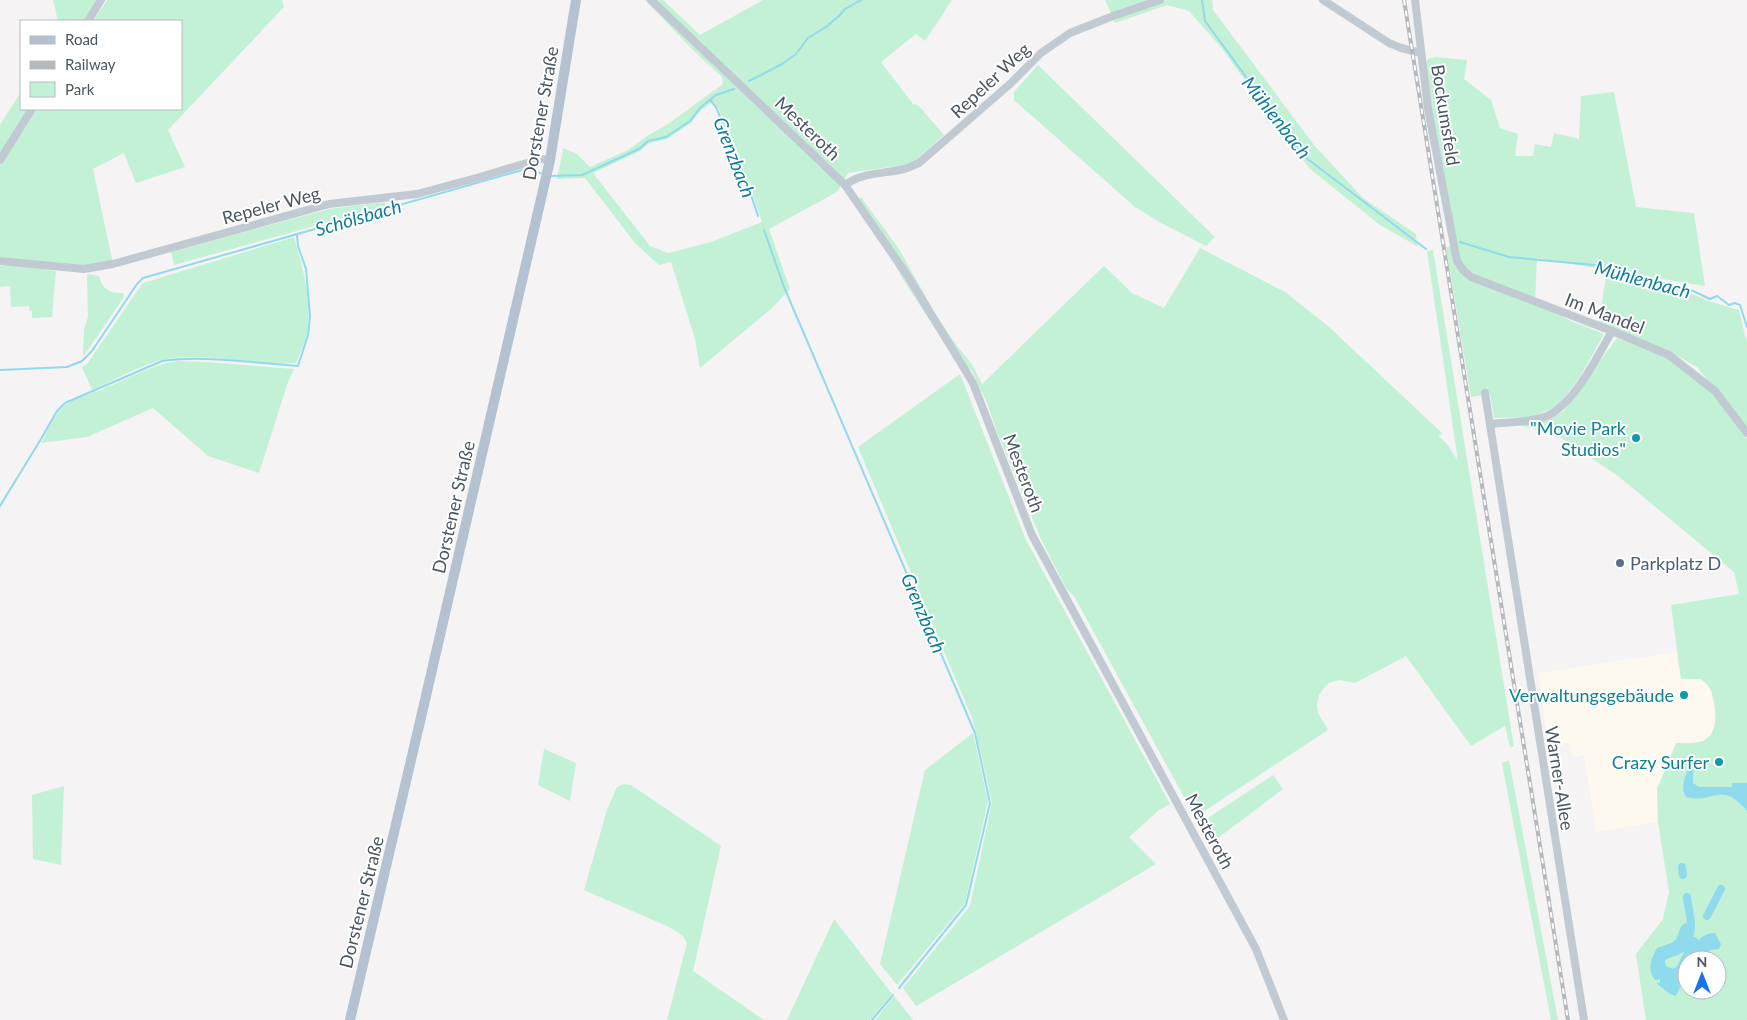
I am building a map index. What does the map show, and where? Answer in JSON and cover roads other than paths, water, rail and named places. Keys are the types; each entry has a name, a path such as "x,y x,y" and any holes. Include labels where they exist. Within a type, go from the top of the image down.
{"main road":[{"name":"Dorstener Straße","path":"350,1020 548,170 576,0"}],"street":[{"path":"89,20 102,0"},
{"name":"Mesteroth","path":"651,0 845,185 909,278 973,383 1032,535 1256,949 1284,1020"},
{"name":"Repeler Weg","path":"845,185 860,176 906,169 919,163 1010,84 1041,53 1070,33 1160,0"},
{"path":"1323,0 1389,43 1421,53"},
{"name":"Bockumsfeld","path":"1415,0 1428,109 1453,234"},
{"path":"0,160 31,110"},
{"name":"Repeler Weg","path":"0,261 84,269 104,266 329,204 416,194 540,159 548,170"},
{"name":"Im Mandel","path":"1453,234 1457,261 1463,270 1472,277 1612,331 1668,355 1715,391 1747,433"},
{"path":"1490,424 1531,420 1546,416 1559,409 1584,379 1612,331"},
{"name":"Warner-Allee","path":"1485,393 1584,1020"}],"water":[{"path":"1689,767 1694,770 1693,783 1699,787 1732,787 1732,783 1747,783 1747,811 1730,796 1717,795 1696,799 1686,797 1683,786"},
{"path":"1688,923 1688,931 1682,946 1675,950 1663,952 1657,962 1660,969 1668,975 1671,976 1677,973 1676,996 1670,994 1656,983 1660,983 1660,979 1655,980 1651,971 1651,964 1657,948 1675,940 1683,924"},
{"path":"1715,933 1721,944 1719,949 1693,950 1700,938"}],"waterway":[{"name":"Schölsbach","path":"749,81 782,64 796,54 808,38 826,27 845,9 861,0"},
{"name":"Mühlenbach","path":"1202,0 1205,21 1305,157 1426,249"},
{"name":"Schölsbach","path":"551,176 582,175 639,149 648,141 666,137 690,121 700,108 716,95 734,89"},
{"name":"Grenzbach","path":"711,101 716,107 746,180 758,216"},
{"name":"Schölsbach","path":"0,370 67,367 82,361 92,351 143,278 526,169 543,174"},
{"name":"Grenzbach","path":"764,230 784,287 975,733 990,803 966,905 899,988"},
{"path":"0,506 57,411 65,403 162,361 213,359 298,366 308,335 310,316 306,269 298,246 297,235"},
{"name":"Mühlenbach","path":"1460,242 1509,257 1594,265 1691,290 1710,299 1717,296 1729,305 1735,303 1740,305 1747,327"},
{"path":"1682,867 1683,875"},
{"path":"1707,916 1721,889"},
{"path":"1687,897 1691,922 1689,937 1681,949 1662,958 1661,965 1664,970 1674,973 1680,969 1694,941"},
{"name":"Grenzbach","path":"872,1020 893,995"}],"railway":[{"path":"1404,0 1568,1020"}],"place":[{"name":"\"Movie Park Studios\"","path":"1636,438"},
{"name":"Parkplatz D","path":"1620,563"},
{"name":"Verwaltungsgebäude","path":"1684,695"},
{"name":"Crazy Surfer","path":"1719,762"}]}
